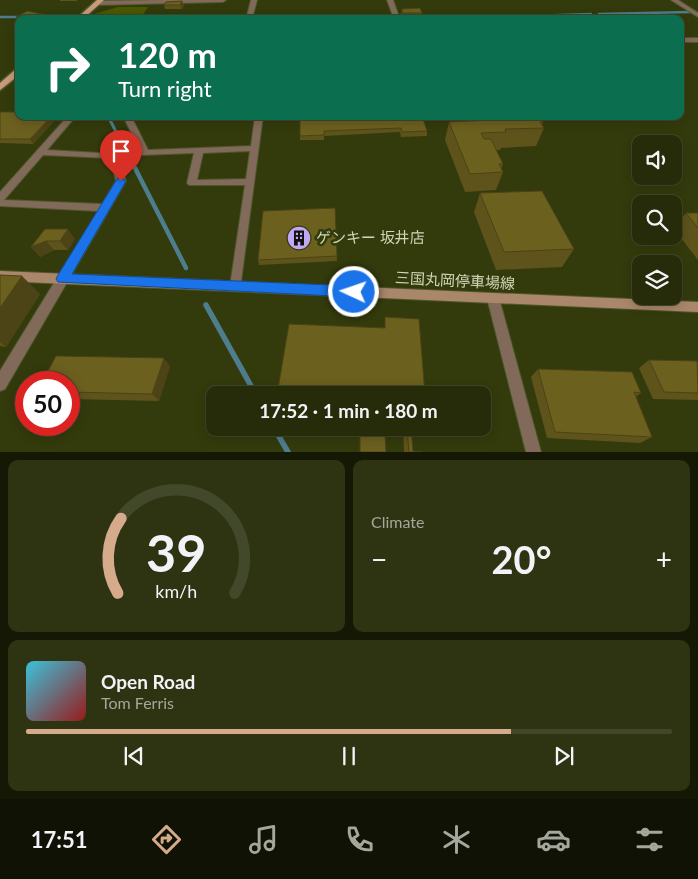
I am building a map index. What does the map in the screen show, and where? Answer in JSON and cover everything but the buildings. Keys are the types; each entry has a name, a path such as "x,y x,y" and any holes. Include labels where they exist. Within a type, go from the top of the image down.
{"main road":[{"path":"84,15 99,2"},
{"path":"0,87 15,74"},
{"name":"三国丸岡停車場線","path":"0,276 698,307"}],"street":[{"path":"99,2 224,0"},
{"path":"251,15 254,0"},
{"path":"390,0 396,15"},
{"path":"674,0 698,15"},
{"path":"684,40 698,40"},
{"path":"0,198 69,120"},
{"path":"129,120 145,154 255,148"},
{"path":"236,286 258,120"},
{"path":"199,151 192,184 250,182"},
{"path":"0,384 121,181 114,156 41,152"},
{"path":"0,203 106,208"},
{"path":"493,298 534,452"}],"green space":[{"path":"118,7 148,7 143,15 94,14"}],"waterway":[{"path":"599,14 690,12"},
{"path":"560,15 591,14"},
{"path":"0,17 15,17"},
{"path":"110,120 134,167"},
{"path":"134,166 186,268"},
{"path":"206,305 251,386"},
{"path":"279,436 288,452"}],"place":[{"name":"ゲンキー 坂井店","path":"299,238"}],"route":[{"path":"121,181 63,279 354,292"}]}
